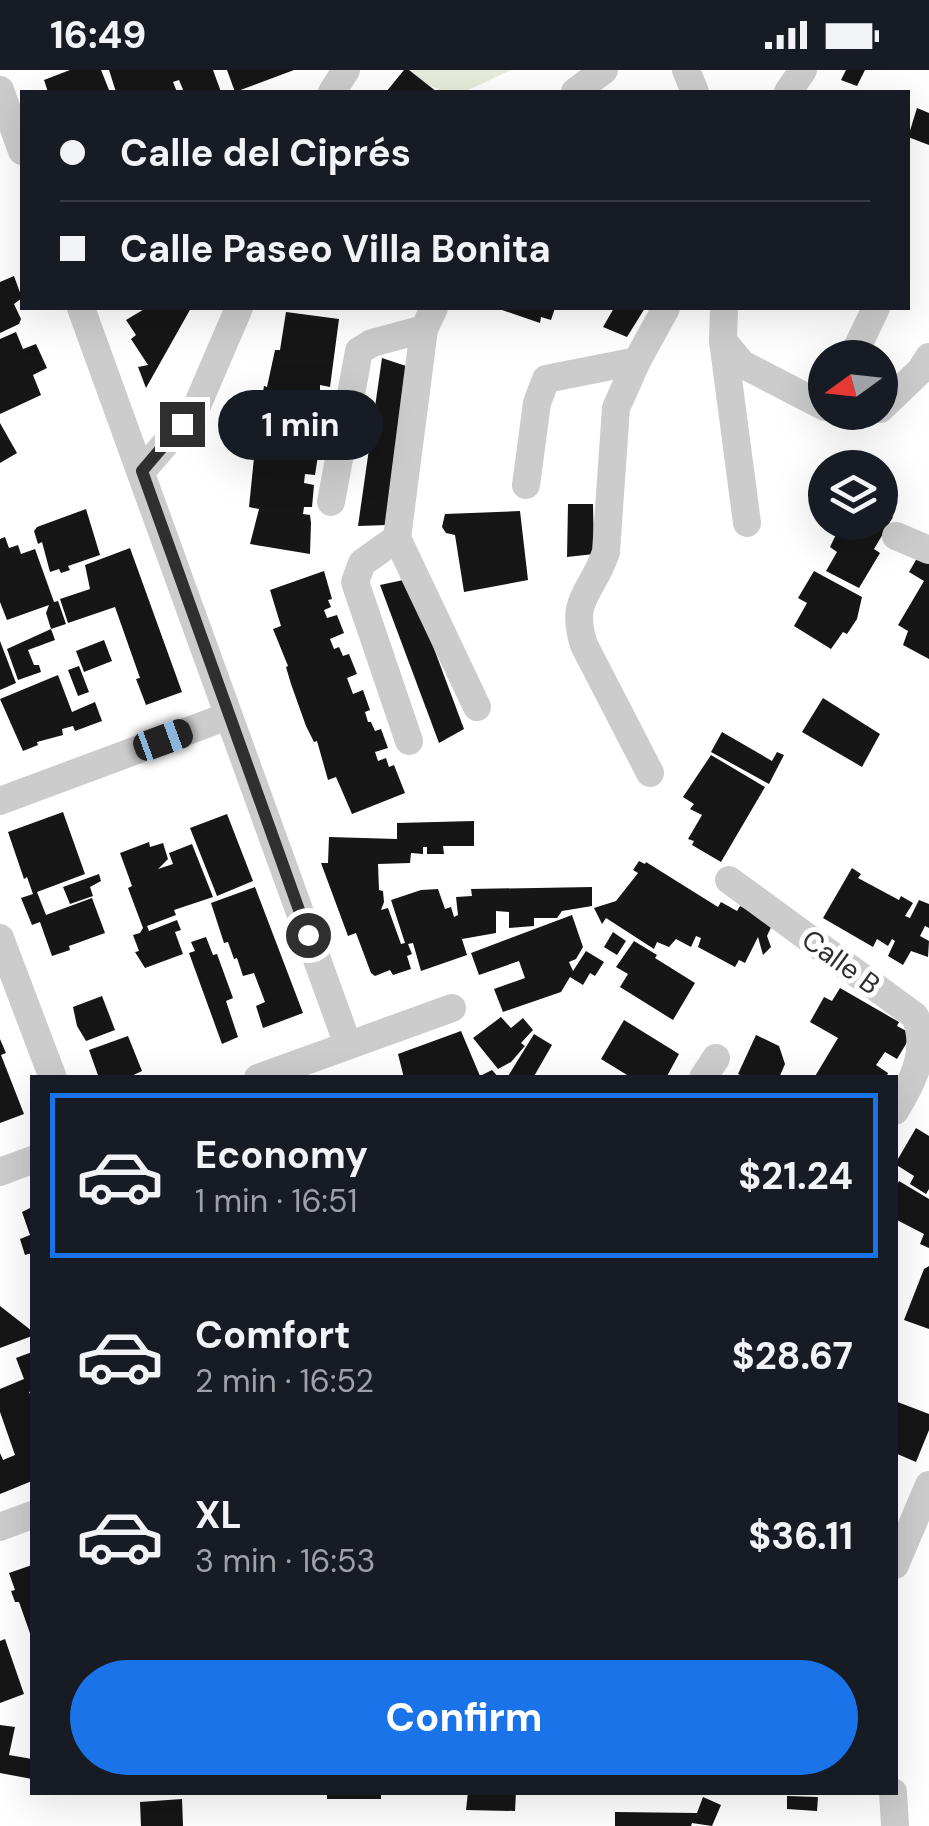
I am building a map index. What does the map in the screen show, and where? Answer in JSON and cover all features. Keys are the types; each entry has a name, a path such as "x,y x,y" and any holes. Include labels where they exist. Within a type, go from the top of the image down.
{"street":[{"path":"578,90 604,70"},
{"path":"0,90 20,145"},
{"path":"82,310 348,1045"},
{"path":"142,471 196,408 238,310"},
{"path":"650,773 584,645 577,623 579,604 606,552 616,408 665,310"},
{"path":"724,310 723,340 747,522"},
{"path":"861,340 875,310"},
{"path":"332,502 359,351 429,318"},
{"path":"429,318 397,538 477,707"},
{"path":"723,340 742,364 808,398"},
{"path":"898,392 929,357"},
{"path":"526,485 537,404 546,379 637,361"},
{"path":"898,537 929,550"},
{"path":"397,538 362,563 355,582 409,741"},
{"path":"0,801 228,716"},
{"name":"Calle B","path":"728,880 916,1016 926,1028 926,1060 898,1106"},
{"path":"0,938 52,1075"},
{"path":"266,1075 452,1008"},
{"path":"0,1172 30,1161"},
{"path":"898,1558 929,1485"},
{"path":"0,1527 30,1515"},
{"path":"893,1795 895,1826"}],"green space":[{"path":"407,70 511,70 468,90 442,90"}],"building":[{"path":"70,70 101,70 109,90 47,90 44,80"},
{"path":"109,70 213,70 220,90 183,90 179,80 173,82 176,90 115,90"},
{"path":"227,70 294,70 240,90 234,90"},
{"path":"404,70 409,70 434,90 388,90"},
{"path":"846,70 865,70 857,86 841,80"},
{"path":"917,108 929,113 929,145 910,138"},
{"path":"14,276 20,300 14,304 21,319 19,324 0,333 0,282"},
{"path":"143,310 190,310 146,388 138,367 148,365 131,339 136,335 126,320"},
{"path":"502,310 554,310 551,320 541,317 540,323"},
{"path":"613,310 644,310 627,337 603,327"},
{"path":"286,312 339,319 330,387 320,385 320,404 327,405 322,428 313,427 314,441 320,442 315,475 305,474 304,483 314,485 312,507 304,507 303,514 310,515 310,554 250,544 259,509 249,507 257,428 264,386 267,387 275,350 280,350"},
{"path":"16,332 23,349 36,344 47,368 33,375 41,395 0,414 0,339"},
{"path":"382,358 409,367 387,525 358,526"},
{"path":"0,423 17,453 0,463"},
{"path":"568,504 593,504 594,554 567,557"},
{"path":"86,509 100,555 68,566 70,570 50,572 42,542 38,544 34,531"},
{"path":"520,511 528,580 464,592 455,535 446,533 442,527 445,514"},
{"path":"5,537 9,548 18,545 21,554 35,549 66,624 51,629 46,613 49,605 7,620 0,602 0,539"},
{"path":"833,540 879,540 874,549 880,553 859,588 826,571 837,552 830,547"},
{"path":"130,548 182,692 146,705 115,607 68,623 60,599 90,589 85,565"},
{"path":"920,553 929,558 929,659 903,645 908,631 898,625 924,581 909,572"},
{"path":"324,571 332,599 328,600 331,607 324,610 327,618 337,615 344,633 330,639 334,649 339,647 343,656 349,654 357,674 347,678 353,694 363,690 370,710 365,712 368,722 375,731 381,729 388,748 375,752 378,761 386,758 389,767 394,765 405,793 352,814 336,777 328,780 317,741 314,742 306,726 273,629 281,626 270,590"},
{"path":"814,571 862,597 857,619 831,649 794,626 807,603 798,598"},
{"path":"408,579 464,729 439,743 380,585"},
{"path":"51,629 55,640 28,650 41,672 18,680 7,649"},
{"path":"104,640 112,661 84,672 76,651"},
{"path":"0,641 16,683 0,690"},
{"path":"79,666 89,692 78,696 68,670"},
{"path":"58,675 72,712 95,702 102,721 75,731 73,726 62,729 63,735 37,742 38,745 23,751 0,699"},
{"path":"823,698 880,734 862,767 802,732"},
{"path":"722,732 772,761 777,752 784,755 769,784 711,752"},
{"path":"711,755 765,787 721,862 688,839 702,815 690,809 694,804 683,797"},
{"path":"63,812 85,874 37,892 46,915 92,898 105,933 52,956 40,922 32,925 21,898 33,894 8,832"},
{"path":"227,814 253,881 217,896 190,828"},
{"path":"474,821 474,846 443,846 444,854 427,854 427,847 423,847 423,854 411,853 410,863 378,864 379,890 383,891 384,902 381,910 388,908 401,944 405,943 391,900 421,890 438,889 445,909 451,907 454,917 458,915 456,897 472,896 471,889 592,887 592,906 562,911 557,918 534,918 534,926 509,928 509,912 496,911 496,933 462,939 460,933 467,955 421,971 413,943 408,944 411,969 393,975 390,970 375,976 356,933 348,936 321,863 328,863 329,837 397,839 397,823"},
{"path":"149,842 150,847 163,843 168,859 158,869 173,864 169,853 192,844 213,897 174,910 176,915 147,926 149,931 177,920 181,930 175,932 183,954 145,968 135,952 139,951 133,935 143,928 120,853"},
{"path":"639,861 718,907 721,902 737,911 740,906 773,923 767,936 771,947 763,955 758,937 745,963 739,960 735,967 698,947 701,938 696,936 691,947 676,939 669,947 657,942 654,949 606,918 602,924 594,908 616,901 638,873 633,870"},
{"path":"852,868 861,874 858,878 899,900 901,896 913,903 905,916 910,918 919,900 929,904 929,928 925,926 920,936 929,941 928,957 911,951 903,965 888,956 895,941 892,939 888,946 877,939 873,947 823,918"},
{"path":"99,874 101,881 90,887 93,896 70,904 63,887"},
{"path":"255,887 303,1013 263,1028 256,1006 265,1002 254,973 243,976 228,942 224,943 211,903"},
{"path":"572,915 583,947 576,959 569,962 573,971 586,951 604,962 595,976 590,973 583,985 570,977 561,992 503,1012 494,989 525,978 519,961 479,975 471,953"},
{"path":"613,932 626,941 617,955 604,947"},
{"path":"206,937 213,955 217,954 233,998 226,1001 238,1037 222,1044 189,953 195,951 191,942"},
{"path":"634,941 695,983 673,1020 620,987 628,974 616,967"},
{"path":"840,988 899,1022 897,1026 912,1034 897,1059 885,1052 876,1065 887,1075 816,1075 838,1038 810,1022 824,997 832,1001"},
{"path":"102,996 115,1030 86,1041 77,1026 73,1007"},
{"path":"501,1017 511,1028 523,1018 533,1030 511,1062 498,1069 473,1038"},
{"path":"624,1020 679,1054 668,1075 627,1075 601,1059"},
{"path":"461,1031 480,1075 403,1075 398,1054"},
{"path":"534,1034 552,1045 535,1075 509,1075"},
{"path":"756,1035 779,1046 785,1064 780,1075 738,1074"},
{"path":"128,1036 142,1071 133,1075 98,1075 89,1050"},
{"path":"0,1039 6,1053 1,1055 24,1114 0,1123"},
{"path":"916,1128 929,1136 926,1194 910,1184 914,1176 898,1166 898,1159"},
{"path":"898,1183 929,1199 929,1248 920,1244 924,1234 898,1221"},
{"path":"30,1208 30,1235 22,1212"},
{"path":"30,1235 30,1254 25,1255 20,1239"},
{"path":"929,1266 929,1329 904,1320 924,1269"},
{"path":"0,1306 30,1329 30,1337 0,1348"},
{"path":"30,1353 30,1482 0,1494 0,1453 3,1460 15,1455 0,1412 0,1389 24,1379 16,1358"},
{"path":"898,1402 929,1414 929,1430 916,1462 898,1454"},
{"path":"30,1566 30,1633 11,1591 15,1590 9,1573"},
{"path":"5,1639 24,1694 0,1703 0,1641"},
{"path":"0,1725 15,1727 9,1755 30,1759 30,1779 0,1773"},
{"path":"327,1795 381,1795 381,1799 327,1799"},
{"path":"468,1795 516,1795 515,1811 466,1810"},
{"path":"787,1796 818,1797 817,1811 787,1809"},
{"path":"703,1797 721,1805 712,1826 615,1826 615,1812 697,1813"},
{"path":"182,1799 183,1826 141,1826 140,1802"}],"route":[{"path":"182,424 142,471 308,935"}]}
